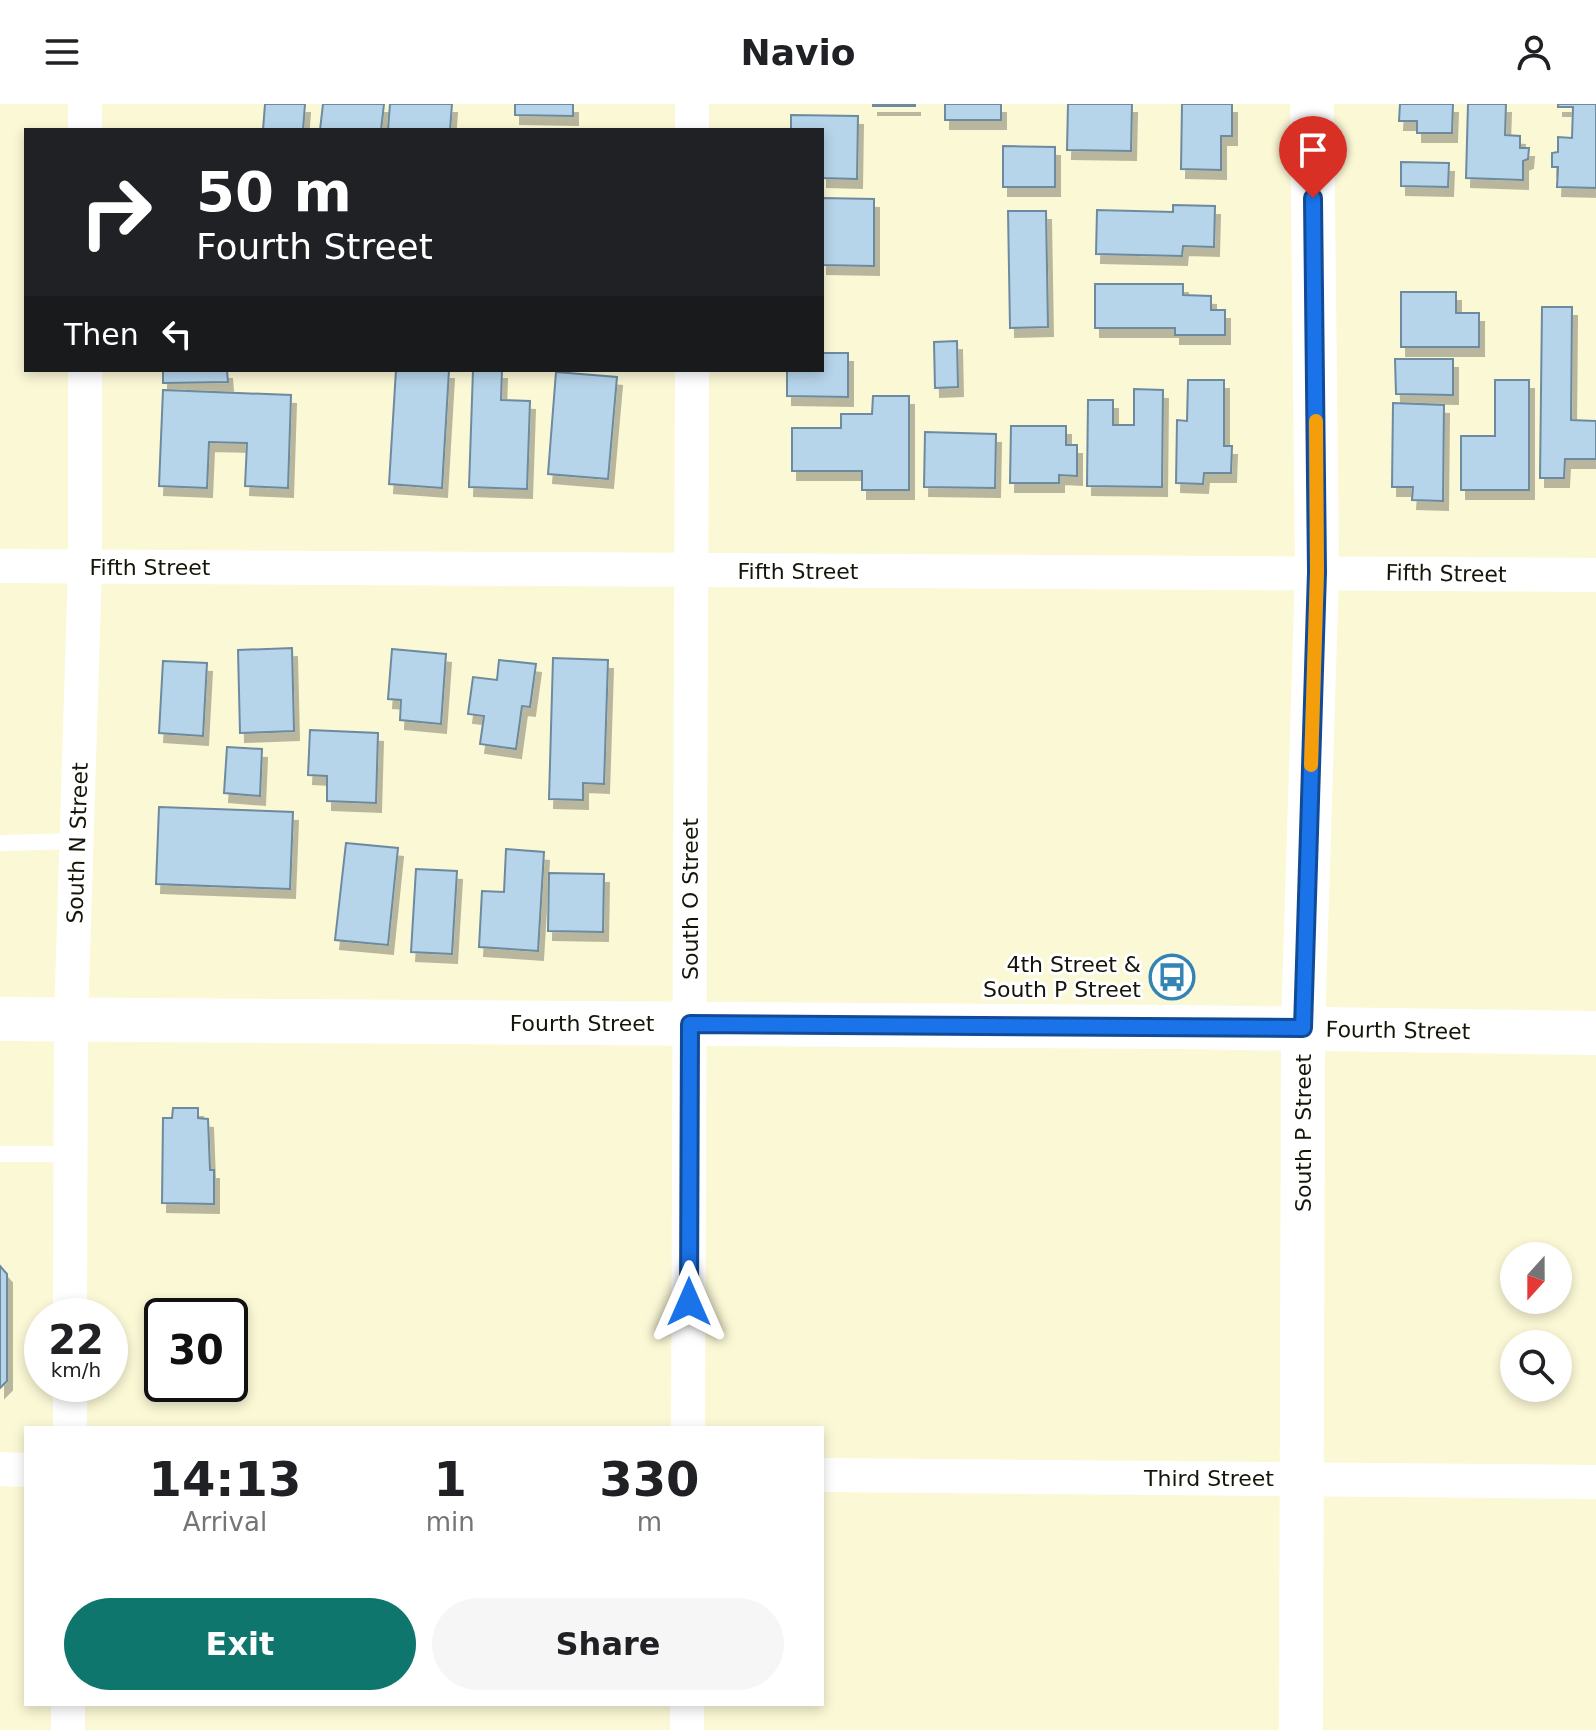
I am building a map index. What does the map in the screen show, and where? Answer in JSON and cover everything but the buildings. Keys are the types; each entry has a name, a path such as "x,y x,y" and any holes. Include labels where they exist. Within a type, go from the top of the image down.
{"street":[{"path":"85,104 85,128"},
{"path":"692,104 692,128"},
{"name":"South P Street","path":"1301,1730 1303,1028 1317,572 1312,104"},
{"name":"South N Street","path":"70,1298 71,1019 85,567 85,372"},
{"name":"South O Street","path":"688,1426 692,372"},
{"name":"Fifth Street","path":"0,566 1596,575"},
{"name":"Fourth Street","path":"0,1019 1303,1028 1596,1033"},
{"path":"70,1402 70,1426"},
{"path":"0,1469 24,1470"},
{"name":"Third Street","path":"824,1475 1596,1482"},
{"path":"68,1706 68,1730"},
{"path":"687,1706 687,1730"}],"lane":[{"path":"0,843 77,841"},
{"path":"0,1154 71,1154"}],"slow traffic":[{"path":"1311,765 1317,572 1316,421"}],"place":[{"name":"4th Street & South P Street","path":"1172,977"}],"route":[{"path":"689,1302 690,1024 1303,1028 1317,572 1313,198"}]}
